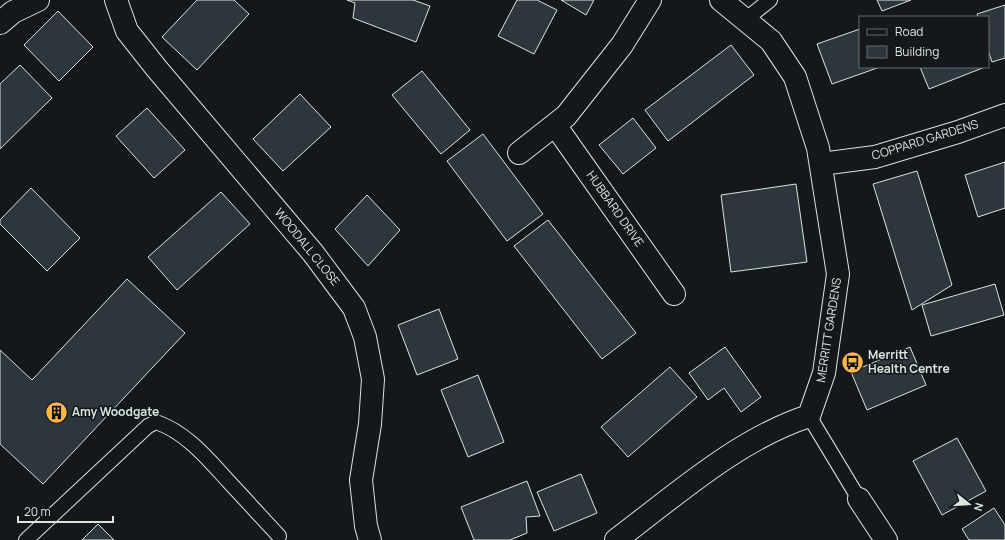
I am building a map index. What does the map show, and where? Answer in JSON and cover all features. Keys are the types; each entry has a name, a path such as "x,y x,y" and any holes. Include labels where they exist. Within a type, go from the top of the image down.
{"street":[{"path":"0,22 13,12 38,0"},
{"name":"WOODALL CLOSE","path":"116,0 127,31 153,64 314,253 354,308 365,337 373,378 370,424 362,480 366,526 370,540"},
{"path":"519,153 566,116 622,45 650,0"},
{"name":"MERRITT GARDENS","path":"721,0 772,42 795,77 818,148 838,274 824,373 809,416"},
{"name":"COPPARD GARDENS","path":"821,164 875,157 958,132 1005,115"},
{"name":"HUBBARD DRIVE","path":"555,125 674,294"},
{"path":"616,540 710,469 782,424 809,416"},
{"path":"859,499 886,540"}],"lane":[{"path":"745,20 770,0"},
{"path":"809,416 859,499"},
{"path":"26,540 148,426 156,422 168,426 183,436 210,461 279,536"}],"building":[{"path":"197,0 234,0 249,14 197,70 162,37"},
{"path":"347,0 413,0 430,6 416,42 353,18 355,3"},
{"path":"517,0 537,0 557,10 534,54 498,36"},
{"path":"561,0 594,0 586,15"},
{"path":"877,0 911,0 882,11"},
{"path":"1005,5 1005,58 992,62 989,53 989,16 978,16 977,14"},
{"path":"58,11 93,47 59,81 24,45"},
{"path":"859,29 859,68 877,68 832,84 817,44"},
{"path":"731,45 754,75 668,141 645,110"},
{"path":"20,65 52,98 0,149 0,84"},
{"path":"920,68 982,68 929,89"},
{"path":"422,71 470,130 441,154 392,95"},
{"path":"300,94 331,127 283,171 253,139"},
{"path":"147,108 185,150 154,178 116,136"},
{"path":"633,118 656,148 623,174 599,145"},
{"path":"483,134 543,214 507,241 447,161"},
{"path":"1005,162 1005,208 978,217 965,175"},
{"path":"917,171 952,285 912,310 873,184"},
{"path":"796,184 807,262 731,272 721,195"},
{"path":"31,188 80,238 47,271 0,224 0,220"},
{"path":"221,192 250,224 177,290 148,257"},
{"path":"367,195 400,230 368,266 335,229"},
{"path":"548,220 636,333 602,359 514,246"},
{"name":"Amy Woodgate","path":"127,279 185,333 43,484 0,444 0,350 32,380"},
{"path":"995,284 1004,315 931,336 922,305"},
{"path":"439,309 458,359 417,375 398,325"},
{"path":"725,347 761,397 741,412 724,388 708,400 689,373"},
{"path":"910,347 926,385 867,410 851,372"},
{"path":"670,367 697,397 628,457 601,427"},
{"path":"478,375 504,442 468,457 441,390"},
{"path":"957,438 986,491 942,515 913,461"},
{"path":"581,474 597,513 554,531 537,492"},
{"path":"527,481 540,516 526,517 527,533 510,540 474,540 461,507"},
{"path":"994,508 1005,525 1005,540 969,540 962,529"},
{"path":"98,524 114,540 82,540"}],"place":[{"name":"Merritt Health Centre","path":"853,362"},
{"name":"Amy Woodgate","path":"56,412"}]}
